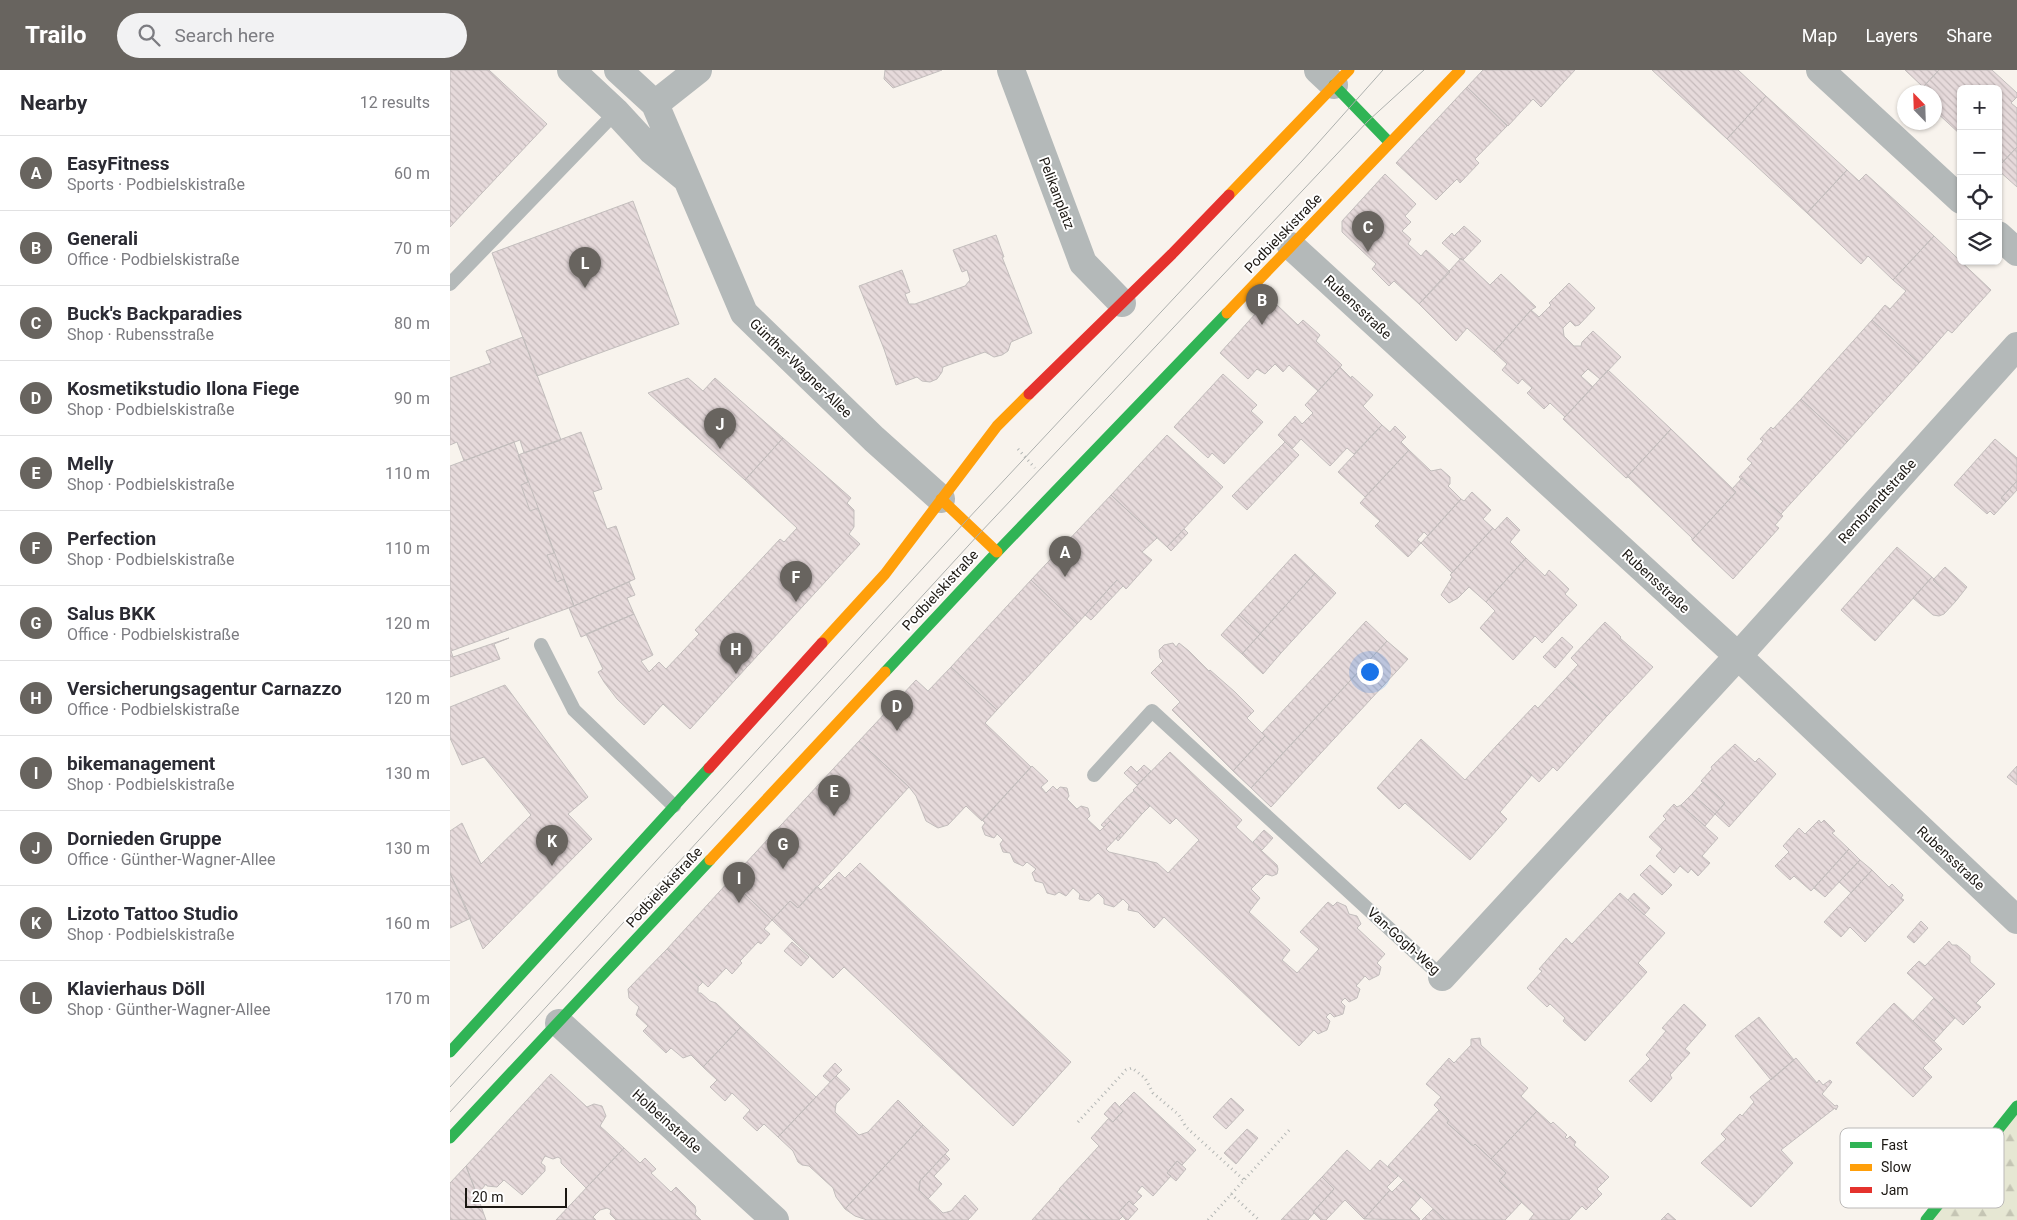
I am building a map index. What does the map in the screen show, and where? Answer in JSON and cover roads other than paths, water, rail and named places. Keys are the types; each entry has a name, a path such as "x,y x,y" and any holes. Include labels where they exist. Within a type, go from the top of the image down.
{"main road":[{"name":"Podbielskistraße","path":"450,1138 997,552 1460,70"},
{"path":"450,1052 885,574 996,426 1172,254 1334,75 1389,142"},
{"path":"941,499 997,552"},
{"path":"1999,1128 2017,1106"},
{"path":"1926,1220 1936,1208"}],"street":[{"name":"Günther-Wagner-Allee","path":"571,70 616,112 652,151 689,181"},
{"name":"Günther-Wagner-Allee","path":"618,70 655,104 744,313 874,439 941,499"},
{"path":"655,104 698,70"},
{"name":"Pelikanplatz","path":"1010,70 1083,263 1122,303"},
{"path":"1820,70 1957,196"},
{"path":"2002,239 2017,252"},
{"name":"Rubensstraße","path":"1291,246 1738,656 2017,920"},
{"name":"Rembrandtstraße","path":"1738,656 2011,363"},
{"name":"Van-Gogh-Weg","path":"1442,977 1738,656"},
{"name":"Holbeinstraße","path":"559,1023 775,1220"}],"lane":[{"path":"450,284 616,112"},
{"path":"541,645 574,710 674,806"},
{"name":"Van-Gogh-Weg","path":"1094,775 1152,711 1442,977"}],"tram line":[{"path":"450,1087 965,522 1302,161 1383,70"},
{"path":"450,1112 979,534 1368,121 1424,70"}],"place":[{"name":"Buck's Backparadies","path":"1368,252"},
{"name":"Klavierhaus Döll","path":"585,288"},
{"name":"Generali","path":"1262,325"},
{"name":"Dornieden Gruppe","path":"720,449"},
{"name":"EasyFitness","path":"1065,577"},
{"name":"Perfection","path":"796,602"},
{"name":"Versicherungsagentur Carnazzo","path":"736,674"},
{"name":"Kosmetikstudio Ilona Fiege","path":"897,731"},
{"name":"Melly","path":"834,816"},
{"name":"Lizoto Tattoo Studio","path":"552,866"},
{"name":"Salus BKK","path":"783,869"},
{"name":"bikemanagement","path":"739,903"}]}
